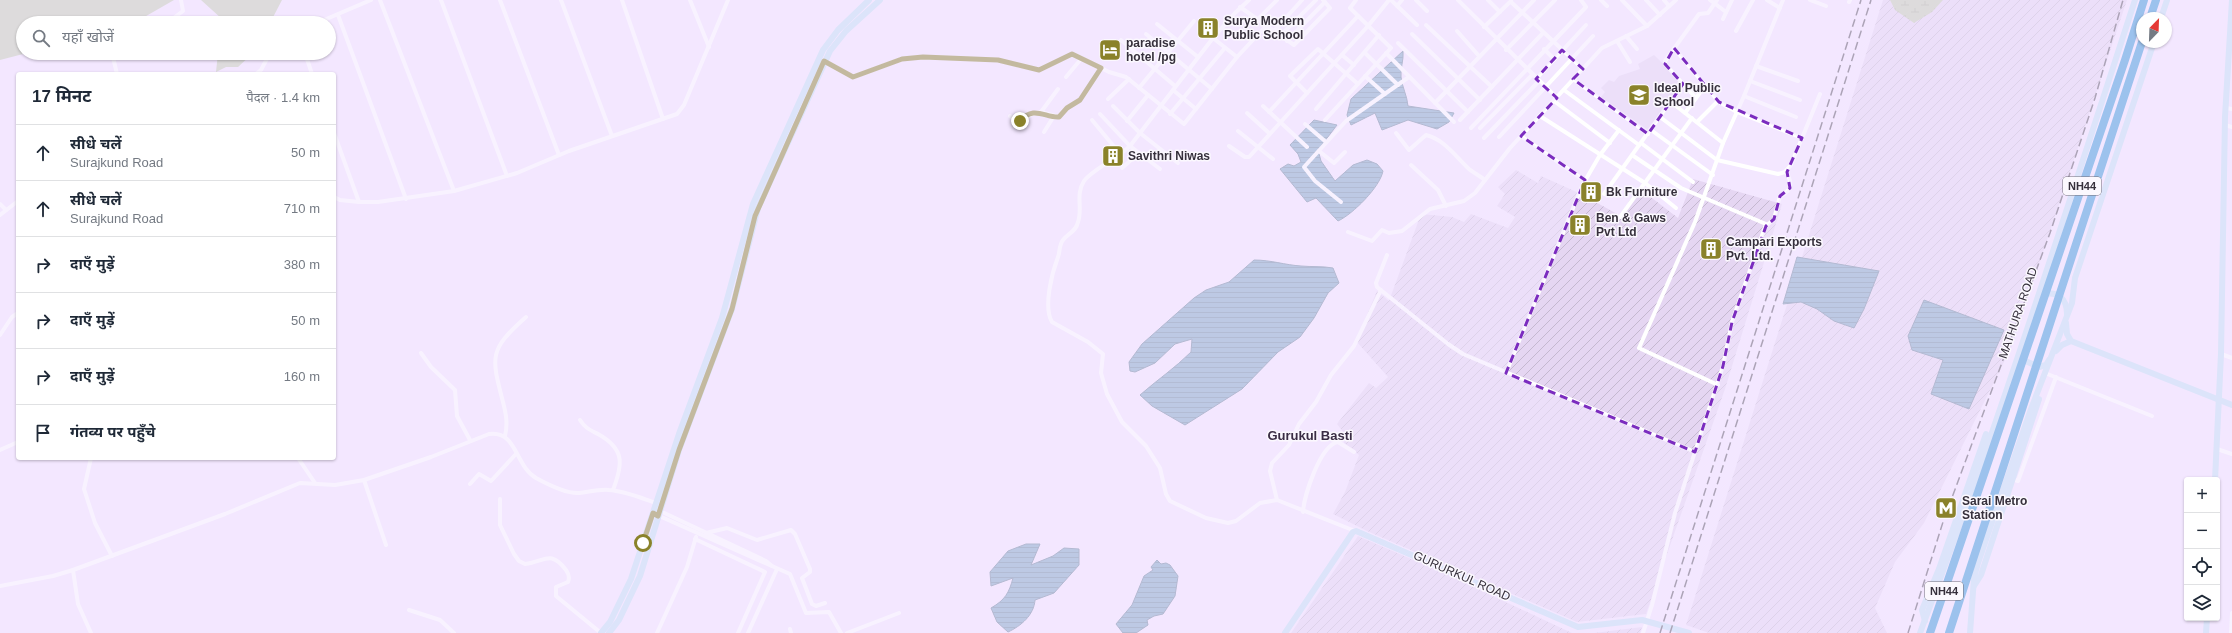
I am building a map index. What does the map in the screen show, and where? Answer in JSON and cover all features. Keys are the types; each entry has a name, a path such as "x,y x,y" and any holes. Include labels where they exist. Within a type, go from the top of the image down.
{"highway":[{"name":"MATHURA ROAD","path":"1930,633 2123,67 2144,0"},
{"path":"2152,12 2156,0"},
{"name":"NH44","path":"1949,633 2140,48"}],"main road":[{"path":"656,510 680,431 722,318 753,204 823,50 838,30 869,0"},
{"path":"606,632 631,579 732,309 755,216 824,61 840,37 880,0"},
{"name":"MATHURA ROAD","path":"1920,633 2020,346 2135,0"},
{"path":"2163,12 2167,0"},
{"path":"2215,477 2221,354 2225,125 2229,109 2232,0"},
{"path":"1970,633 1973,586 2039,388 2072,303 2076,278 2152,48"},
{"path":"2035,301 2042,295 2056,294 2066,303 2066,330 2071,341"},
{"path":"2020,346 2020,358 2031,364 2043,367 2062,344 2071,341 2232,406"},
{"path":"1985,550 2012,479 2035,411 2041,391 2039,388"},
{"path":"1285,633 1355,531"},
{"name":"GURURKUL ROAD","path":"1355,531 1386,543 1578,627 1647,621 1689,633"},
{"path":"2206,633 2207,621"}],"street":[{"path":"176,16 183,11 181,0"},
{"path":"371,0 338,15 406,199"},
{"path":"380,0 454,191"},
{"path":"441,0 508,176"},
{"path":"500,0 559,155"},
{"path":"562,0 612,136"},
{"path":"622,0 663,119"},
{"path":"690,0 708,47"},
{"path":"336,198 340,200 359,202 406,199 454,191 508,176 559,155 663,119 682,110 728,0"},
{"path":"1249,0 1240,7 1213,38 1130,146 1121,155 1089,177 1079,193 1080,218 1077,227 1062,240 1053,272 1049,298 1050,319 1052,322 1088,342 1103,354 1101,373 1107,394 1122,422 1146,446 1160,468 1166,494 1170,501 1214,521 1231,523 1260,503 1277,500 1303,512 1355,531"},
{"path":"1258,19 1277,0"},
{"path":"1274,31 1302,0"},
{"path":"1280,36 1316,0"},
{"path":"1325,120 1391,46 1350,8 1356,0"},
{"path":"1229,146 1246,158 1342,55 1390,0 1417,25"},
{"path":"1397,6 1402,0"},
{"path":"1417,1 1424,0"},
{"path":"1458,0 1506,50 1544,86 1555,99 1610,143"},
{"path":"1488,0 1500,12"},
{"path":"1434,103 1479,56 1497,40 1534,0"},
{"path":"1506,50 1555,0"},
{"path":"1471,128 1525,68 1586,7 1581,0"},
{"path":"1601,0 1608,6"},
{"path":"1622,0 1647,26"},
{"path":"1646,0 1660,15"},
{"path":"1664,0 1669,6"},
{"path":"1348,232 1370,241 1382,230 1390,233 1397,232 1427,211 1469,198 1521,136 1602,48 1647,26 1676,0"},
{"path":"1710,0 1715,2 1726,12"},
{"path":"1723,19 1732,0"},
{"path":"1736,31 1753,0"},
{"path":"1767,0 1780,8"},
{"path":"1718,385 1639,348 1704,199 1723,143 1783,0"},
{"path":"1810,0 1826,6"},
{"path":"1240,7 1292,45 1296,44 1330,8 1324,1 1287,41"},
{"path":"1417,1 1427,10"},
{"path":"1484,27 1512,1 1533,24 1570,59 1583,69"},
{"path":"1696,98 1665,64 1674,48 1699,14 1708,13 1715,2"},
{"path":"1269,112 1297,84 1358,16"},
{"path":"1139,88 1194,21"},
{"path":"1157,24 1198,57"},
{"path":"1426,25 1468,67 1492,87"},
{"path":"1484,138 1536,78 1586,25"},
{"path":"824,61 853,77 902,59 923,57 998,60 1039,70 1073,54 1101,68 1129,79 1160,106 1184,124 1237,57 1266,26"},
{"path":"1457,31 1479,56"},
{"path":"1460,120 1543,33"},
{"path":"1146,34 1188,71 1212,89"},
{"path":"1412,34 1456,79 1480,100"},
{"path":"1316,109 1379,36"},
{"path":"1499,137 1544,86 1593,36"},
{"path":"1626,36 1637,49"},
{"path":"1213,38 1224,49 1237,57"},
{"path":"1121,40 1155,69 1183,98 1196,109"},
{"path":"1617,41 1630,62"},
{"path":"1398,43 1468,112"},
{"path":"1674,48 1718,101 1737,112 1802,138"},
{"path":"1170,114 1224,49"},
{"path":"1307,93 1297,84 1291,75 1317,49 1324,53 1358,84"},
{"path":"1544,49 1554,59"},
{"path":"1365,53 1398,85"},
{"path":"1386,53 1454,122"},
{"path":"1342,55 1354,66"},
{"path":"1066,77 1081,59"},
{"path":"114,60 117,72"},
{"path":"261,72 267,60"},
{"path":"307,60 311,72"},
{"path":"1756,66 1798,81"},
{"path":"1010,116 1019,122 1032,114 1041,112 1059,117 1067,108 1079,101 1101,68"},
{"path":"1365,76 1385,94"},
{"path":"1341,202 1304,169 1326,142 1346,121 1409,77"},
{"path":"1480,128 1536,78"},
{"path":"1108,99 1129,79"},
{"path":"1573,79 1648,134"},
{"path":"1750,81 1800,100"},
{"path":"1604,194 1683,84"},
{"path":"1684,112 1705,86"},
{"path":"1041,112 1058,89"},
{"path":"1564,90 1619,130 1663,158 1693,182"},
{"path":"1660,117 1682,132 1717,160 1778,174 1786,171 1791,165 1820,94"},
{"path":"1127,121 1148,95"},
{"path":"1744,96 1796,117"},
{"path":"1697,122 1718,101"},
{"path":"1671,102 1723,143"},
{"path":"1113,106 1140,133 1178,163"},
{"path":"1263,106 1307,147"},
{"path":"1247,113 1269,134"},
{"path":"1100,114 1130,146 1160,169"},
{"path":"1044,132 1054,116"},
{"path":"1540,116 1600,156 1645,183 1676,208"},
{"path":"1620,217 1692,118"},
{"path":"1092,120 1121,155"},
{"path":"1305,124 1326,142"},
{"path":"2225,125 2232,127"},
{"path":"1506,372 1585,181 1600,156 1619,130"},
{"path":"1651,130 1713,175"},
{"path":"1238,131 1273,159"},
{"path":"1396,133 1409,150 1426,135 1433,138 1447,147 1469,169 1485,180"},
{"path":"1521,136 1585,181"},
{"path":"336,139 359,202"},
{"path":"1319,150 1334,163 1345,152"},
{"path":"1122,168 1139,153"},
{"path":"1632,155 1681,188 1704,199 1765,222 1766,226"},
{"path":"1411,165 1438,190 1446,206"},
{"path":"1643,633 1675,513 1718,385 1726,355 1732,322 1766,226 1774,219 1780,196 1787,193 1790,188 1791,182 1786,171"},
{"path":"0,216 16,202"},
{"path":"0,204 6,210"},
{"path":"1387,255 1376,283 1381,290 1455,349 1695,452"},
{"path":"1277,500 1275,485 1270,471 1272,463 1289,445 1299,424 1357,341 1381,290"},
{"path":"0,335 12,317 16,314"},
{"path":"526,317 508,334 499,348 495,358 495,374 507,417 505,436 531,475 575,493 613,490 792,576 806,613 829,612 841,633"},
{"path":"421,353 434,370 455,390 457,416 470,440"},
{"path":"2221,354 2232,358"},
{"path":"2045,373 2152,416"},
{"path":"2012,479 2018,481 2056,377"},
{"path":"580,420 587,428 608,440 619,454 620,469 613,490"},
{"path":"0,586 53,576 73,570 226,514 300,483 335,485 364,480 431,457 470,440 493,433 505,436"},
{"path":"1303,512 1306,494 1326,450 1338,442 1354,452"},
{"path":"0,450 16,443"},
{"path":"2217,449 2232,454"},
{"path":"470,484 479,474 491,481 516,454"},
{"path":"91,460 84,489 95,523 112,556"},
{"path":"299,460 315,483"},
{"path":"364,480 386,545"},
{"path":"500,499 500,525 518,559 525,564 547,558 558,561 570,577 568,582 556,587 556,596 606,632"},
{"path":"706,533 727,528 757,540 787,530 793,531 810,569 810,572 802,578 812,604 816,606 825,603"},
{"path":"697,531 706,533 766,561 776,568"},
{"path":"657,633 687,567 697,531"},
{"path":"695,540 765,572 738,633"},
{"path":"748,633 776,568"},
{"path":"73,570 78,604 91,633"},
{"path":"408,610 440,620 454,633"},
{"path":"847,633 899,613"},
{"path":"2231,633 2232,613"}],"highlighted area":[{"path":"1674,48 1719,102 1802,138 1787,172 1790,188 1780,196 1774,219 1766,226 1732,322 1723,366 1695,452 1506,373 1585,180 1521,136 1557,98 1536,79 1562,50 1583,69 1573,79 1648,134 1683,84 1665,64"}],"shaded area":[{"path":"1883,0 2127,0 2012,346 1924,523 1895,562 1875,608 1887,633 1709,633 1686,625"},
{"name":"Ideal Public School","path":"1654,55 1680,80 1680,85 1648,130 1601,97 1605,92 1601,88 1609,80 1614,82 1619,76 1640,69 1638,64"},
{"path":"1516,170 1538,183 1541,176 1581,194 1619,215 1639,188 1678,218 1693,179 1782,204 1725,389 1646,614 1577,622 1367,531 1333,514 1345,492 1359,455 1344,443 1346,436 1337,424 1369,383 1376,388 1388,377 1356,341 1377,291 1389,301 1421,214 1452,217 1464,222 1471,214 1508,228 1515,217 1497,206 1505,194 1498,187"},
{"path":"1358,536 1444,573 1572,633 1291,633"},
{"path":"1642,627 1640,633 1594,633"}],"green space":[{"path":"0,0 174,0 146,16 16,16 16,56 0,60"},
{"path":"201,0 282,0 274,16 219,16"},
{"path":"1890,0 1943,0 1932,12 1914,23 1895,10"},
{"path":"217,60 246,60 238,67 226,67 216,72"}],"water":[{"path":"1403,51 1401,77 1408,106 1454,113 1449,122 1437,129 1408,120 1382,130 1375,113 1351,125 1347,115 1351,99"},
{"path":"1314,120 1337,125 1318,150 1321,161 1335,181 1353,165 1367,160 1377,164 1383,171 1377,185 1365,199 1351,212 1338,221 1316,198 1307,202 1280,169 1288,164 1294,166 1301,162 1298,154 1290,145"},
{"path":"1797,257 1879,271 1864,309 1854,328 1834,321 1817,309 1801,302 1783,304"},
{"path":"1254,260 1333,268 1339,283 1328,293 1314,318 1300,337 1278,352 1242,389 1185,425 1152,406 1140,395 1191,352 1192,339 1175,344 1155,363 1135,372 1130,371 1129,362 1142,344 1194,298 1206,290 1229,282"},
{"path":"1924,300 2004,330 1969,409 1931,394 1943,360 1912,350 1908,336"},
{"path":"1026,544 1040,544 1031,565 1053,556 1064,548 1079,549 1079,565 1054,593 1035,600 1032,610 1026,619 1018,627 1008,632 997,622 991,608 1006,596 1013,578 991,586 990,572 1008,551"},
{"path":"1157,560 1161,564 1166,563 1170,565 1178,576 1175,596 1163,614 1154,616 1147,620 1148,625 1136,633 1123,633 1116,624 1132,605 1144,576 1153,570 1151,567"}],"railway":[{"path":"1660,633 1861,0"},
{"path":"1670,633 1871,0"},
{"path":"1908,633 1943,522 2050,233 2095,98 2123,0"}],"place":[{"name":"Surya Modern Public School","path":"1208,28"},
{"name":"paradise hotel /pg","path":"1110,50"},
{"name":"Ideal Public School","path":"1639,95"},
{"name":"Savithri Niwas","path":"1113,156"},
{"name":"Bk Furniture","path":"1591,192"},
{"name":"Ben & Gaws Pvt Ltd","path":"1580,225"},
{"name":"Campari Exports Pvt. Ltd.","path":"1711,249"},
{"name":"Sarai Metro Station","path":"1946,508"}],"district":[{"name":"Gurukul Basti","path":"1310,435"}],"route":[{"path":"643,543 653,513 658,516 679,450 732,309 758,208 799,121 824,61 853,77 895,60 923,57 1002,60 1015,65 1025,65 1039,70 1073,54 1101,68 1080,100 1067,108 1059,117 1041,112 1032,114 1020,121"}]}
